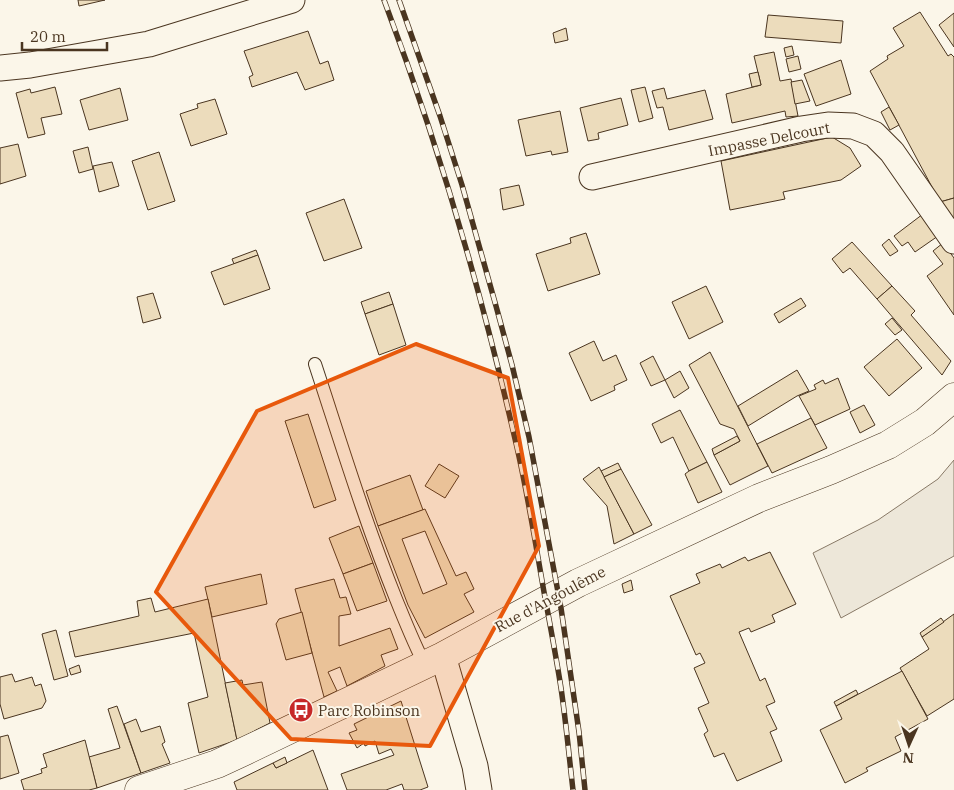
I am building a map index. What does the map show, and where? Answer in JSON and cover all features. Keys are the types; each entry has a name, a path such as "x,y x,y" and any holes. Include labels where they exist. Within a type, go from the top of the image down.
{"street":[{"path":"0,68 30,65 148,44 292,0"},
{"name":"Impasse Delcourt","path":"592,177 801,130 828,125 852,126 874,134 892,152 954,241"},
{"name":"Rue d'Angoulême","path":"139,790 217,764 434,661 578,583 759,498 888,445 925,422 954,397"},
{"path":"434,661 474,766 479,790"}],"lane":[{"path":"315,364 392,588 417,650 434,661"}],"highlighted area":[{"path":"416,344 508,378 539,546 430,746 291,739 156,592 257,411"}],"shaded area":[{"path":"954,460 954,556 841,618 813,553 878,520 938,479"}],"building":[{"path":"78,0 105,0 79,6"},
{"path":"920,12 948,56 951,54 954,57 954,198 940,202 870,71 888,59 887,56 904,46 893,28"},
{"path":"954,13 954,47 939,25"},
{"path":"768,15 843,21 841,43 765,37"},
{"path":"566,28 568,40 555,43 553,33"},
{"path":"308,31 320,64 328,61 334,80 305,90 297,72 252,87 249,77 253,75 244,51"},
{"path":"792,46 794,55 786,57 784,48"},
{"path":"774,52 780,81 791,79 798,116 786,117 785,111 732,123 726,94 761,85 754,56"},
{"path":"798,56 801,69 789,72 786,59"},
{"path":"841,60 851,94 816,106 804,74"},
{"path":"758,72 761,85 752,87 749,74"},
{"path":"802,80 810,101 795,104 791,82"},
{"path":"55,87 62,114 41,118 45,134 28,138 16,93 30,89 31,93"},
{"path":"645,87 653,118 639,122 631,90"},
{"path":"120,88 128,120 89,130 80,100"},
{"path":"664,88 667,99 705,90 713,119 669,130 663,107 657,108 652,91"},
{"path":"621,98 628,125 598,133 599,139 588,141 580,108"},
{"path":"215,99 227,134 191,146 180,114 198,108 197,104"},
{"path":"889,107 899,125 890,130 881,112"},
{"path":"560,111 568,152 552,155 551,151 526,156 518,120"},
{"path":"832,137 850,148 861,166 841,180 783,192 785,199 730,210 721,161"},
{"path":"18,144 26,176 0,184 0,148"},
{"path":"88,147 93,169 79,173 73,151"},
{"path":"159,152 175,201 148,210 132,161"},
{"path":"112,162 119,186 99,192 93,166"},
{"path":"519,185 524,205 503,210 500,189"},
{"path":"954,198 954,220 940,202"},
{"path":"344,199 362,248 324,261 306,213"},
{"path":"923,214 938,236 915,252 908,242 902,246 894,236"},
{"path":"586,233 600,274 548,291 536,254 571,243 570,238"},
{"path":"889,239 898,251 890,256 882,245"},
{"path":"852,242 892,286 877,299 850,268 843,273 832,259"},
{"path":"943,243 954,258 954,315 927,276 943,264 933,251"},
{"path":"256,250 258,255 234,264 232,259"},
{"path":"258,255 270,289 224,305 211,272"},
{"path":"706,286 723,322 689,339 672,302"},
{"path":"892,286 915,311 911,315 951,361 942,375 877,299"},
{"path":"389,292 393,304 365,314 361,302"},
{"path":"153,293 161,318 143,323 137,297"},
{"path":"801,298 806,306 779,323 774,314"},
{"path":"393,304 406,345 379,355 365,314"},
{"path":"892,318 902,330 895,335 885,324"},
{"path":"897,339 922,368 889,396 864,367"},
{"path":"594,341 603,361 616,355 627,380 614,386 615,390 591,401 569,353"},
{"path":"710,352 768,466 730,485 714,455 740,441 734,429 720,424 689,365"},
{"path":"653,356 665,380 651,386 640,363"},
{"path":"797,370 809,391 797,396 748,426 738,406"},
{"path":"680,371 689,388 674,398 665,380"},
{"path":"838,378 850,409 815,425 799,396 816,389 814,385 823,380 825,384"},
{"path":"864,405 875,425 860,433 850,412"},
{"path":"680,410 707,462 689,471 673,437 661,443 652,424"},
{"path":"308,414 336,500 314,508 285,421"},
{"path":"811,418 827,448 772,473 757,444"},
{"path":"737,436 740,441 714,455 712,449"},
{"path":"707,462 722,492 698,503 685,474"},
{"path":"618,463 621,469 604,477 601,471"},
{"path":"439,464 459,476 445,498 425,486"},
{"path":"599,467 634,534 614,544 607,506 583,479"},
{"path":"621,469 652,525 634,534 604,477"},
{"path":"410,475 423,510 378,526 366,491"},
{"path":"425,509 456,576 466,572 474,589 464,594 474,612 425,638 408,605 378,526","holes":["425,531 447,584 423,594 402,539"]},
{"path":"359,526 373,563 343,574 329,538"},
{"path":"770,552 796,604 772,615 775,622 751,632 749,628 739,632 760,681 765,678 775,702 766,706 777,729 770,732 782,761 737,781 724,753 714,757 704,734 708,731 698,708 709,703 694,668 705,663 700,653 696,655 670,596 700,583 696,574 720,564 722,568 745,557 748,561"},
{"path":"373,563 387,601 357,611 343,574"},
{"path":"261,574 267,604 212,617 205,587"},
{"path":"334,579 340,598 346,597 351,614 339,616 339,646 390,628 398,649 381,655 385,666 347,686 340,667 328,672 337,691 324,697 295,589"},
{"path":"631,580 633,590 624,593 622,584"},
{"path":"151,598 155,612 208,599 237,740 199,753 188,703 208,697 194,633 75,657 69,632 139,616 137,601"},
{"path":"302,612 312,653 286,660 276,624 279,619"},
{"path":"954,614 954,699 927,716 900,668 929,649 922,637"},
{"path":"941,618 944,622 922,637 920,633"},
{"path":"56,630 68,676 54,680 42,634"},
{"path":"79,665 81,672 71,675 69,669"},
{"path":"902,671 928,719 895,737 901,751 866,768 868,771 845,783 820,730 842,719 836,706"},
{"path":"12,674 15,682 32,677 35,686 41,684 46,701 42,708 4,719 0,704 0,677"},
{"path":"242,680 243,685 262,682 270,723 237,740 225,683"},
{"path":"856,690 858,694 836,706 834,702"},
{"path":"401,701 428,787 420,790 404,790 402,784 386,790 347,790 341,774 394,755 391,749 379,754 375,741 365,746 364,743 357,748 349,733 357,730 354,724"},
{"path":"117,706 141,773 97,788 89,757 120,748 108,709"},
{"path":"136,719 141,732 160,726 165,742 162,744 170,763 141,773 124,724"},
{"path":"8,735 19,773 0,779 0,737"},
{"path":"85,740 97,788 89,790 24,790 21,780 42,773 41,769 47,767 43,754"},
{"path":"313,750 328,790 237,790 234,782 273,763 276,768"},
{"path":"285,757 287,763 276,768 273,763"}],"railway":[{"path":"384,0 404,54 457,217 502,383 523,477 555,652 563,701 573,790"},
{"path":"399,0 462,185 512,365 529,437 561,608 579,732 585,790"}],"place":[{"name":"Parc Robinson","path":"301,710"}]}
